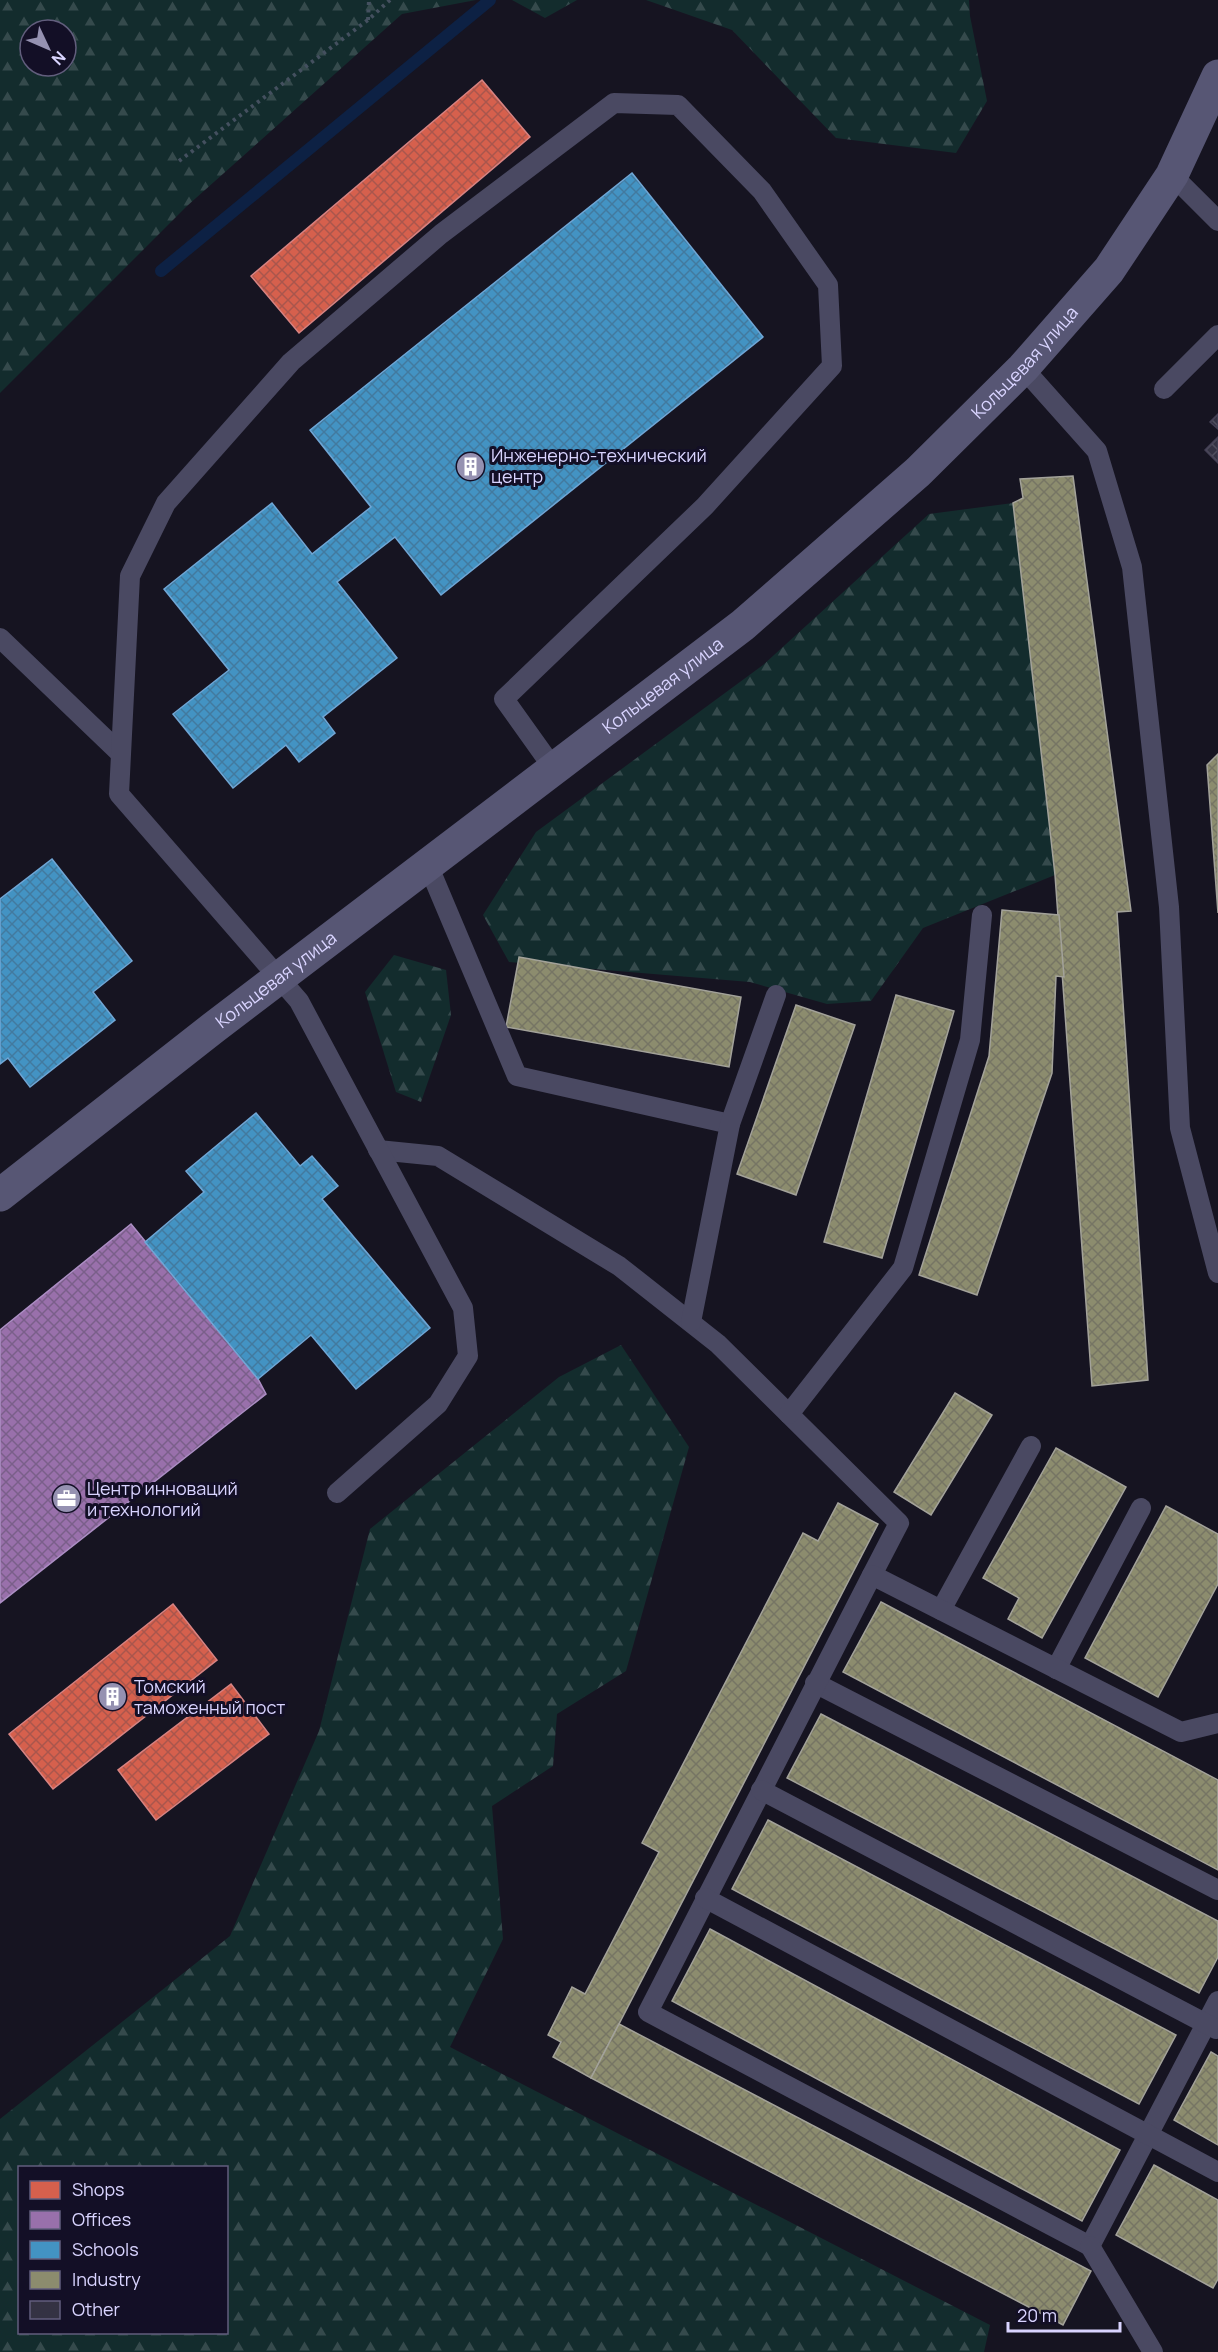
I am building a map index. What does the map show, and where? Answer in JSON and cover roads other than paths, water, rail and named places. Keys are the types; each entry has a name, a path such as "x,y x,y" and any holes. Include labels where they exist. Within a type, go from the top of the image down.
{"street":[{"name":"Кольцевая улица","path":"0,1195 279,978 743,625 918,472 1023,368 1109,270 1172,175 1218,75"}],"lane":[{"path":"338,1493 438,1404 468,1356 463,1308 299,1001 118,794 130,576 166,503 291,362 441,234 614,103 678,105 762,191 828,285 832,366 705,506 504,699 554,769"},
{"path":"1172,175 1218,221"},
{"path":"1164,389 1218,335"},
{"path":"1023,368 1097,451 1131,567 1169,907 1180,1128 1218,1273"},
{"path":"0,638 120,753"},
{"path":"428,865 517,1076 730,1124"},
{"path":"789,1414 903,1268 970,1040 982,915"},
{"path":"691,1322 730,1124 777,995"},
{"path":"378,1150 438,1156 619,1266 718,1344 899,1522 648,2012 1090,2246 1153,2352"},
{"path":"941,1610 1030,1446"},
{"path":"1056,1669 1141,1508"},
{"path":"872,1575 1181,1732 1218,1723"},
{"path":"815,1683 1218,1890"},
{"path":"761,1790 1212,2027"},
{"path":"705,1898 1218,2172"},
{"path":"1090,2246 1149,2134 1212,2027 1218,2001"}],"waterway":[{"path":"161,271 490,0"}],"place":[{"name":"Инженерно-технический центр","path":"470,466"},
{"name":"Центр инноваций и технологий","path":"66,1499"},
{"name":"Томский таможенный пост","path":"113,1697"}]}
